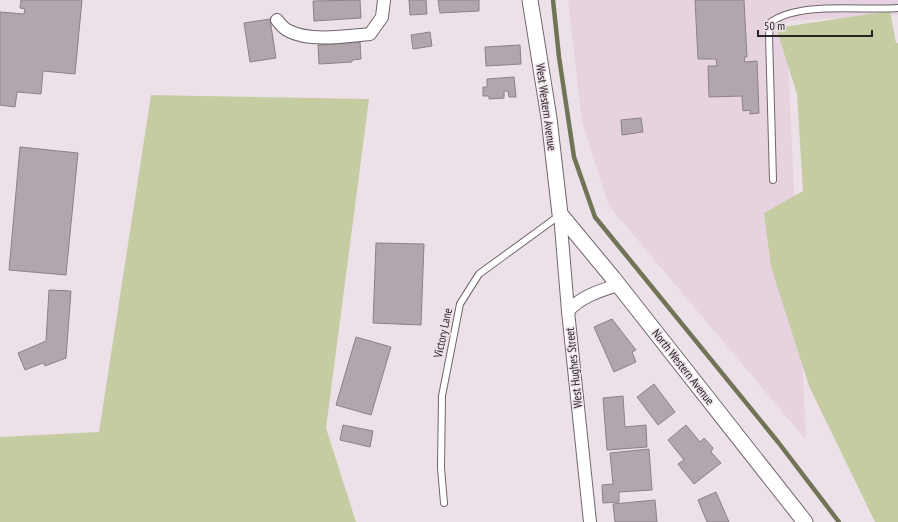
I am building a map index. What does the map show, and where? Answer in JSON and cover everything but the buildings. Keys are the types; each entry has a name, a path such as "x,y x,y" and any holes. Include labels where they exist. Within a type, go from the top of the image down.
{"street":[{"path":"277,20 289,31 309,36 329,38 370,34 382,17 384,0"},
{"name":"West Western Avenue","path":"530,0 549,118 560,214"},
{"name":"North Western Avenue","path":"560,214 618,285 802,521"},
{"name":"West Hughes Street","path":"560,214 568,311 590,522"},
{"path":"568,311 576,303 586,297 618,285"}],"lane":[{"path":"773,180 769,35 771,22 778,17 796,11 898,8"},
{"name":"Victory Lane","path":"444,503 441,468 442,396 460,304 479,274 560,214"}],"shaded area":[{"path":"568,0 898,0 898,15 786,21 806,440 609,206 582,122"}],"green space":[{"path":"890,11 896,43 898,43 898,522 875,522 809,386 771,267 764,213 803,191 797,94 776,28"},
{"path":"151,95 369,99 326,428 356,522 0,522 0,437 99,432"}],"waterway":[{"path":"553,0 559,57 574,157 595,217 778,442 839,522"}]}
